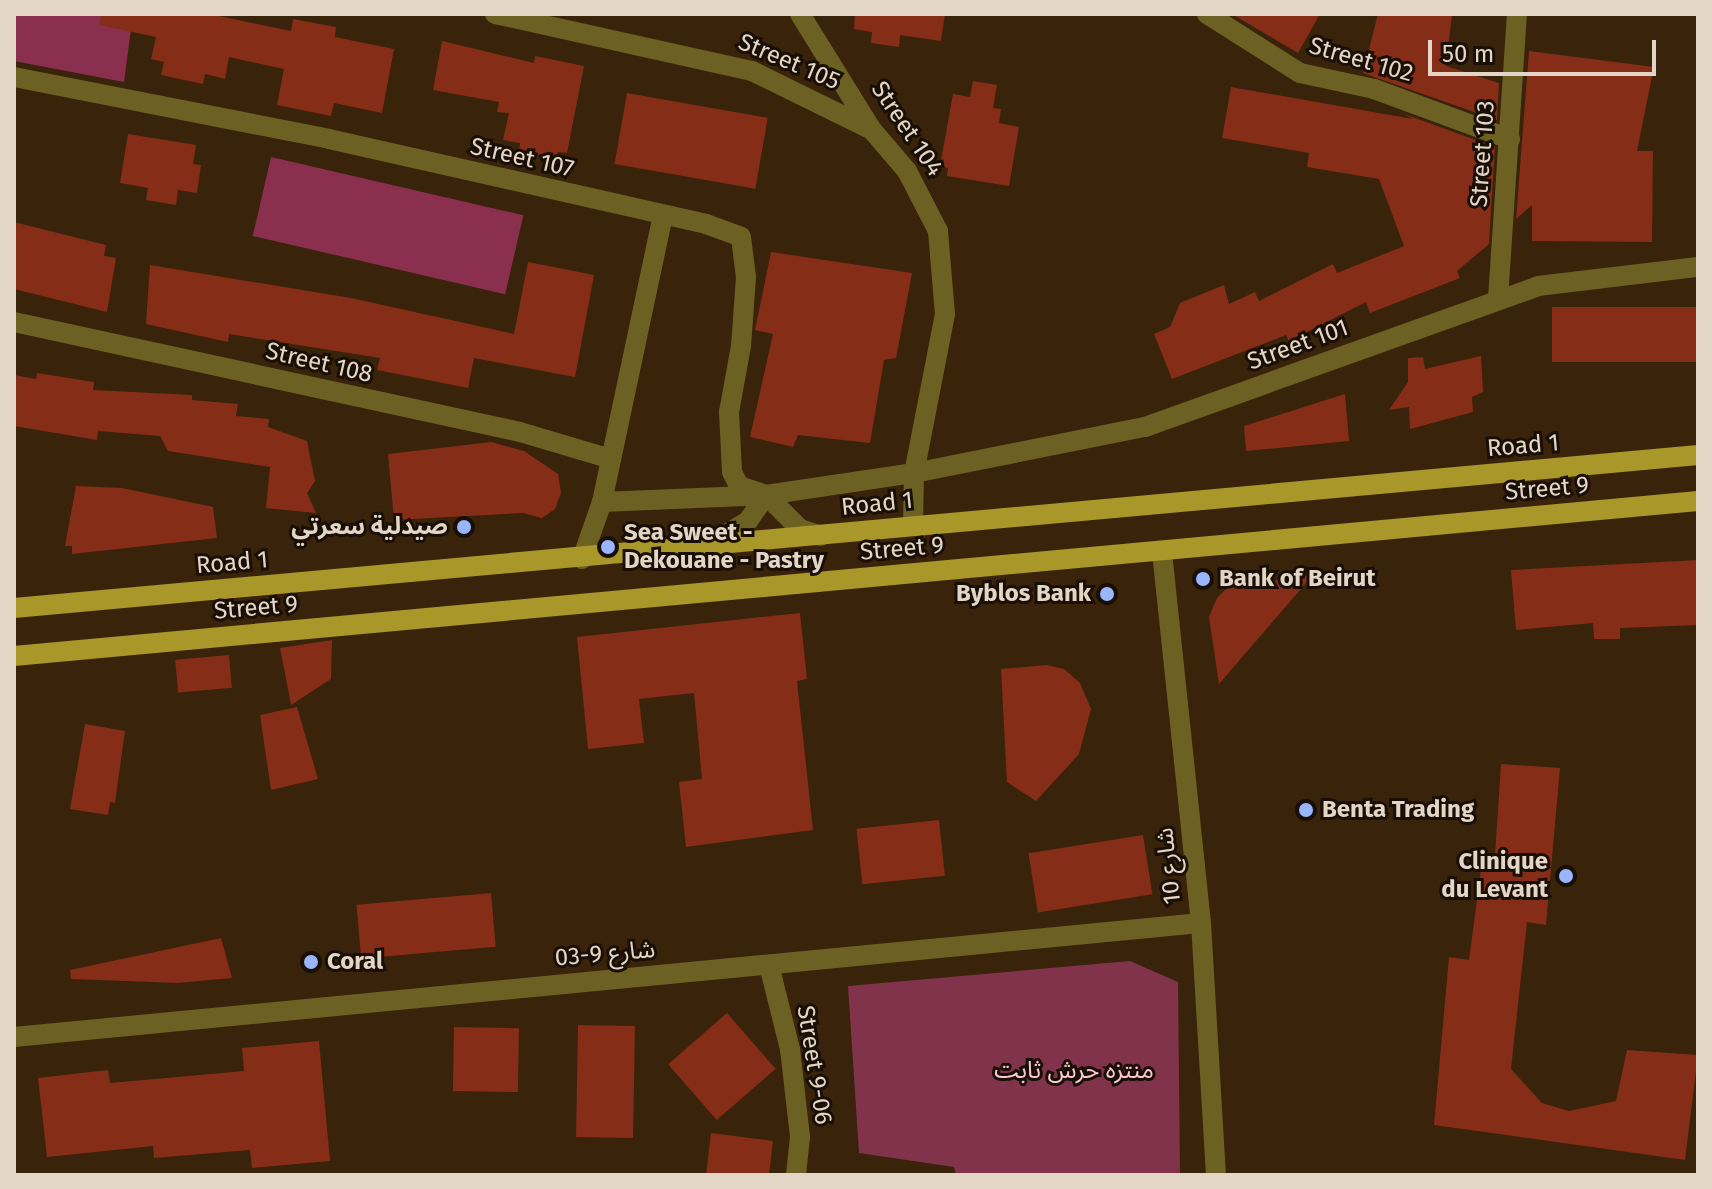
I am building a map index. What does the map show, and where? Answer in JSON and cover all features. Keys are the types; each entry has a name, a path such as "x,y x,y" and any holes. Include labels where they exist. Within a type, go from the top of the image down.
{"main road":[{"name":"Road 1","path":"14,608 582,559 1698,455"},
{"name":"Street 9","path":"14,656 1698,501"}],"street":[{"name":"Street 105","path":"495,14 752,71 872,130"},
{"name":"Street 104","path":"800,14 872,130 907,171 926,204 943,260 945,314 914,473 913,526"},
{"name":"Street 102","path":"1207,14 1300,73 1374,89 1510,139"},
{"name":"Street 103","path":"1498,299 1517,14"},
{"name":"Street 107","path":"14,77 329,139 741,237 746,277 741,346 729,412 730,463 739,486 766,495"},
{"path":"582,559 602,502 663,216"},
{"name":"Street 101","path":"602,502 766,495 914,473 1145,427 1538,286 1698,267"},
{"name":"Street 108","path":"14,322 520,432 611,459"},
{"path":"706,547 748,521 766,495 800,529 821,536"},
{"name":"شارع 10","path":"1162,552 1201,923 1216,1175"},
{"name":"شارع 9-03","path":"14,1037 1201,923"},
{"name":"Street 9-06","path":"769,965 790,1049 800,1137 796,1175"}],"green space":[{"name":"منتزه حرش ثابت","path":"1130,961 1178,982 1180,1175 956,1175 954,1167 859,1153 848,986"}],"shaded area":[{"path":"14,14 133,14 124,82 14,61"},
{"path":"271,157 523,215 505,294 253,236"}],"building":[{"path":"101,14 209,14 291,31 293,19 336,27 335,37 394,49 382,113 334,103 331,116 277,105 284,69 229,57 225,79 205,74 203,84 161,75 164,62 151,59 156,37 100,25"},
{"path":"855,14 945,14 941,41 900,35 899,47 871,43 872,32 854,29"},
{"path":"1232,14 1320,14 1298,53"},
{"path":"1378,14 1452,14 1446,66 1499,83 1497,120 1363,73"},
{"path":"442,41 534,63 535,56 584,66 567,153 558,152 557,158 519,151 520,143 503,140 509,113 497,112 499,102 433,90"},
{"path":"1529,51 1654,67 1637,151 1653,151 1652,242 1532,241 1532,205 1516,219"},
{"path":"973,81 997,85 993,108 1001,109 999,123 1019,127 1009,186 947,176 948,168 940,166 953,94 970,97"},
{"path":"1231,87 1413,119 1404,114 1495,147 1489,244 1457,271 1460,278 1370,313 1366,302 1289,341 1286,335 1172,379 1154,334 1170,327 1180,303 1224,285 1229,304 1255,292 1259,301 1333,264 1337,273 1404,246 1379,179 1307,167 1309,153 1222,138"},
{"path":"627,93 768,118 755,189 614,164"},
{"path":"128,134 196,145 193,164 201,165 197,193 178,190 176,205 146,200 148,188 120,183"},
{"path":"14,222 106,245 104,256 116,258 107,312 14,289"},
{"path":"771,252 912,273 896,358 884,360 870,443 798,435 793,447 750,437 773,334 755,330"},
{"path":"528,262 594,275 575,377 474,358 468,388 377,370 380,358 229,334 228,342 146,324 150,265 351,298 514,334"},
{"path":"1552,307 1698,307 1698,362 1552,362"},
{"path":"1481,356 1483,392 1472,397 1473,412 1410,429 1409,407 1389,410 1408,382 1408,358 1423,357 1425,369"},
{"path":"37,373 94,382 93,390 192,395 192,400 238,404 236,416 269,419 268,427 307,441 315,481 307,493 316,513 266,508 270,467 168,451 160,436 98,431 97,440 14,426 14,375 36,379"},
{"path":"1345,394 1349,441 1246,451 1244,426"},
{"path":"491,442 524,451 558,474 561,493 555,509 542,518 523,513 394,520 388,454"},
{"path":"76,486 122,488 213,507 217,538 72,554 72,546 65,546"},
{"path":"1698,560 1698,625 1620,628 1620,639 1594,639 1593,623 1516,630 1511,570"},
{"path":"1313,575 1219,684 1209,617 1217,598 1227,588"},
{"path":"800,613 807,679 797,681 813,830 686,847 679,782 702,779 694,693 639,699 644,743 588,749 577,637"},
{"path":"332,640 331,679 291,705 280,648"},
{"path":"229,655 232,688 178,693 175,660"},
{"path":"1047,665 1064,669 1080,683 1091,709 1079,754 1036,801 1007,782 1001,669"},
{"path":"297,707 318,779 271,790 260,715"},
{"path":"85,724 125,731 115,803 110,802 108,815 70,809"},
{"path":"1501,764 1560,768 1546,925 1527,922 1511,1069 1542,1103 1569,1111 1616,1101 1627,1050 1698,1055 1685,1160 1434,1125 1449,957 1469,960 1483,854 1495,855"},
{"path":"939,820 945,876 862,884 856,829"},
{"path":"1143,835 1152,894 1038,912 1028,853"},
{"path":"491,893 496,947 361,959 357,905"},
{"path":"221,938 232,978 178,983 71,979 70,970"},
{"path":"727,1013 776,1069 717,1120 668,1064"},
{"path":"578,1025 635,1026 633,1138 576,1137"},
{"path":"454,1027 519,1028 518,1092 453,1091"},
{"path":"319,1041 330,1161 252,1168 250,1150 154,1158 153,1146 47,1157 38,1078 108,1070 110,1083 244,1071 242,1048"},
{"path":"711,1133 773,1141 769,1175 706,1175"}],"place":[{"name":"صيدلية سعرتي","path":"464,527"},
{"name":"Sea Sweet - Dekouane - Pastry","path":"608,547"},
{"name":"Bank of Beirut","path":"1203,579"},
{"name":"Byblos Bank","path":"1107,594"},
{"name":"Benta Trading","path":"1306,810"},
{"name":"Clinique du Levant","path":"1566,876"},
{"name":"Coral","path":"311,962"}]}
